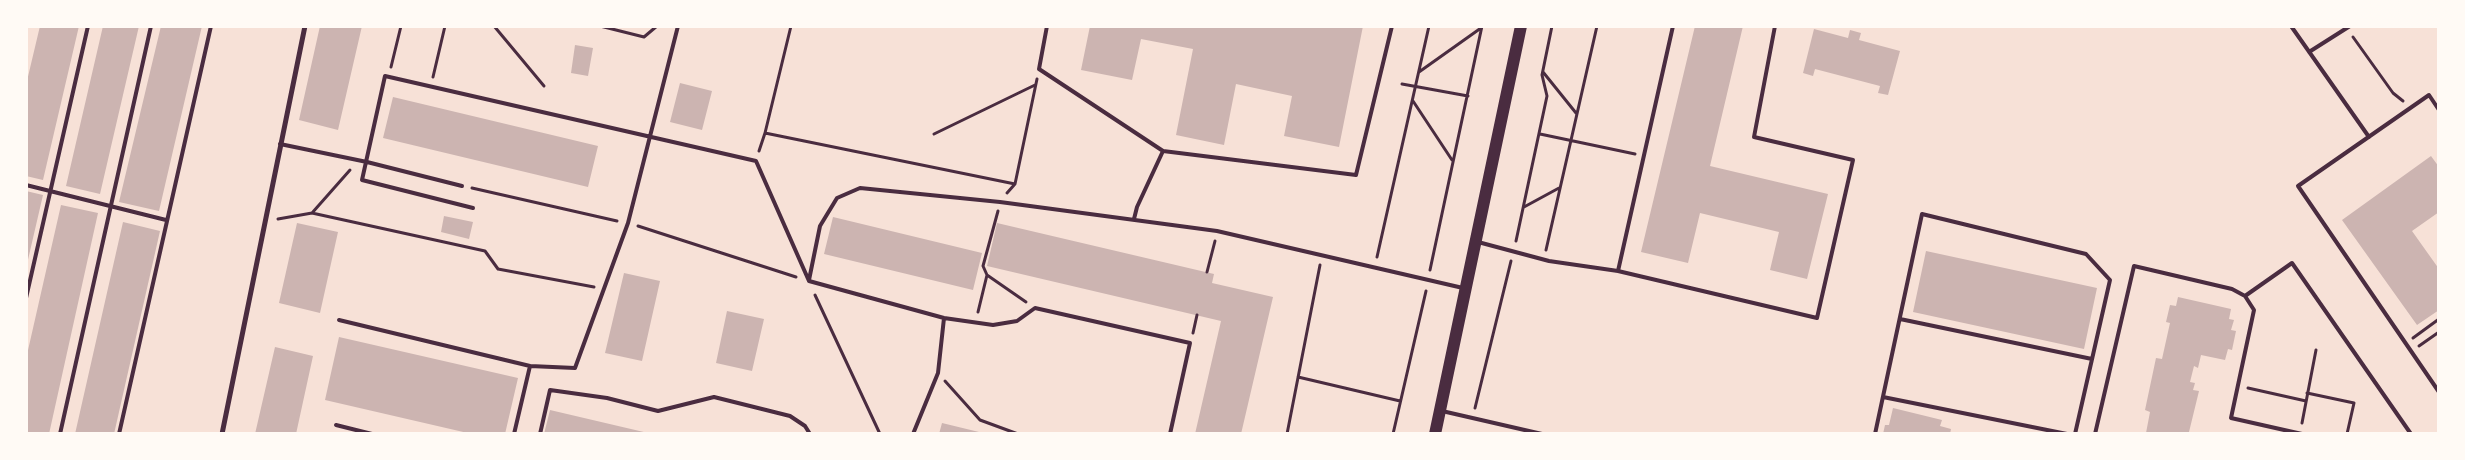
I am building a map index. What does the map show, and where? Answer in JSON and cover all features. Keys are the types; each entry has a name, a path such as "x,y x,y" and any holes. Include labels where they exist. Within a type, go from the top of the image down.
{"main road":[{"path":"1435,434 1521,26"}],"street":[{"path":"222,434 305,26"}],"lane":[{"path":"26,298 88,26"},
{"path":"60,434 151,26"},
{"path":"119,434 211,26"},
{"path":"339,320 530,366 575,368 628,223 652,137 678,26"},
{"path":"1047,26 1039,69 1163,151 1356,176 1392,26"},
{"path":"1618,272 1673,26"},
{"path":"1476,241 1544,260 1618,272 1817,318 1853,160 1754,137 1775,26"},
{"path":"2291,26 2369,137"},
{"path":"2309,52 2349,27"},
{"path":"473,208 362,180 385,76 756,160 809,281"},
{"path":"2439,110 2429,95 2298,186 2404,344 2439,392"},
{"path":"280,144 359,160 462,186"},
{"path":"1134,219 1136,207 1163,151"},
{"path":"26,185 166,220"},
{"path":"809,281 820,226 837,198 860,188 1000,202 1217,231 1466,289"},
{"path":"1875,434 1922,214 2086,254 2110,280 2076,434"},
{"path":"2245,296 2292,263 2411,434"},
{"path":"2095,434 2134,266 2232,289 2245,296 2254,310 2231,418 2301,434"},
{"path":"809,281 944,318 993,325 1016,321 1035,308 1190,343 1170,434"},
{"path":"913,434 938,374 944,318"},
{"path":"1900,319 2092,359"},
{"path":"514,434 530,366"},
{"path":"540,434 550,390 607,398 658,411 714,397 790,416 805,426 810,434"},
{"path":"1883,397 2067,434"},
{"path":"1440,411 1473,420 1542,434"},
{"path":"336,424 372,434"}],"path":[{"path":"389,77 401,26"},
{"path":"431,87 445,26"},
{"path":"494,26 544,86"},
{"path":"600,26 644,37 657,26"},
{"path":"756,160 765,133 791,26"},
{"path":"1375,267 1429,26"},
{"path":"1473,420 1540,134 1547,96 1543,72 1552,26"},
{"path":"1544,260 1596,26"},
{"path":"1419,72 1482,27"},
{"path":"1393,434 1482,27"},
{"path":"2349,27 2358,45 2388,86 2411,108"},
{"path":"1035,308 987,275 983,266 1000,202 1015,184 1039,69"},
{"path":"1543,72 1577,114"},
{"path":"1402,84 1468,96"},
{"path":"934,134 1036,85"},
{"path":"1412,100 1453,160"},
{"path":"765,133 1015,184"},
{"path":"1540,134 1643,155"},
{"path":"312,214 359,160"},
{"path":"1524,207 1560,187"},
{"path":"265,221 312,214 485,251 498,269 604,288"},
{"path":"1207,272 1217,231"},
{"path":"1287,434 1322,255"},
{"path":"976,322 987,275"},
{"path":"809,281 880,434"},
{"path":"1190,343 1197,315"},
{"path":"2404,344 2439,319"},
{"path":"2411,353 2439,332"},
{"path":"2301,434 2316,350"},
{"path":"938,374 980,420 1018,434"},
{"path":"1298,377 1400,400"},
{"path":"2238,386 2306,401"},
{"path":"2308,392 2354,403 2347,434"}],"building":[{"path":"40,26 79,26 43,180 26,176 26,85"},
{"path":"103,26 139,26 100,194 66,186"},
{"path":"161,26 202,26 159,211 119,202"},
{"path":"320,26 362,26 338,130 299,120"},
{"path":"1090,26 1363,26 1339,147 1284,136 1292,96 1236,84 1224,145 1176,135 1193,49 1141,39 1132,80 1081,70"},
{"path":"1695,26 1743,26 1710,166 1828,194 1807,279 1770,270 1779,232 1700,213 1688,263 1641,252"},
{"path":"1814,29 1848,38 1850,30 1861,33 1859,40 1900,51 1888,95 1878,93 1880,86 1815,69 1813,76 1803,73"},
{"path":"575,45 593,48 588,76 571,73"},
{"path":"680,83 712,91 702,130 670,122"},
{"path":"393,97 598,146 588,187 383,138"},
{"path":"2431,156 2439,167 2439,212 2412,231 2439,269 2439,310 2417,325 2342,220"},
{"path":"26,191 43,195 27,264 26,264"},
{"path":"61,205 98,213 49,434 26,434 26,359"},
{"path":"444,216 473,222 469,239 441,232"},
{"path":"833,217 982,253 973,290 824,254"},
{"path":"123,222 160,231 114,434 75,434"},
{"path":"297,223 338,232 320,313 279,303"},
{"path":"997,223 1214,274 1212,283 1273,297 1241,434 1195,434 1221,321 987,266"},
{"path":"1926,251 2097,288 2084,349 1913,312"},
{"path":"624,273 660,281 642,361 605,353"},
{"path":"2178,297 2231,309 2229,319 2234,320 2231,330 2236,331 2232,350 2228,349 2225,360 2201,355 2198,368 2194,366 2190,382 2195,383 2193,390 2199,391 2189,432 2149,434 2146,433 2150,412 2145,410 2156,358 2162,359 2170,323 2166,322 2170,305 2176,306"},
{"path":"727,311 764,319 752,371 716,363"},
{"path":"339,337 518,378 505,434 472,434 325,400"},
{"path":"275,347 313,356 296,434 255,434"},
{"path":"1893,408 1942,420 1940,426 1951,429 1950,434 1883,434 1885,425 1889,425"},
{"path":"550,410 648,433 648,434 544,434"},
{"path":"942,423 979,432 979,434 939,434"}]}
